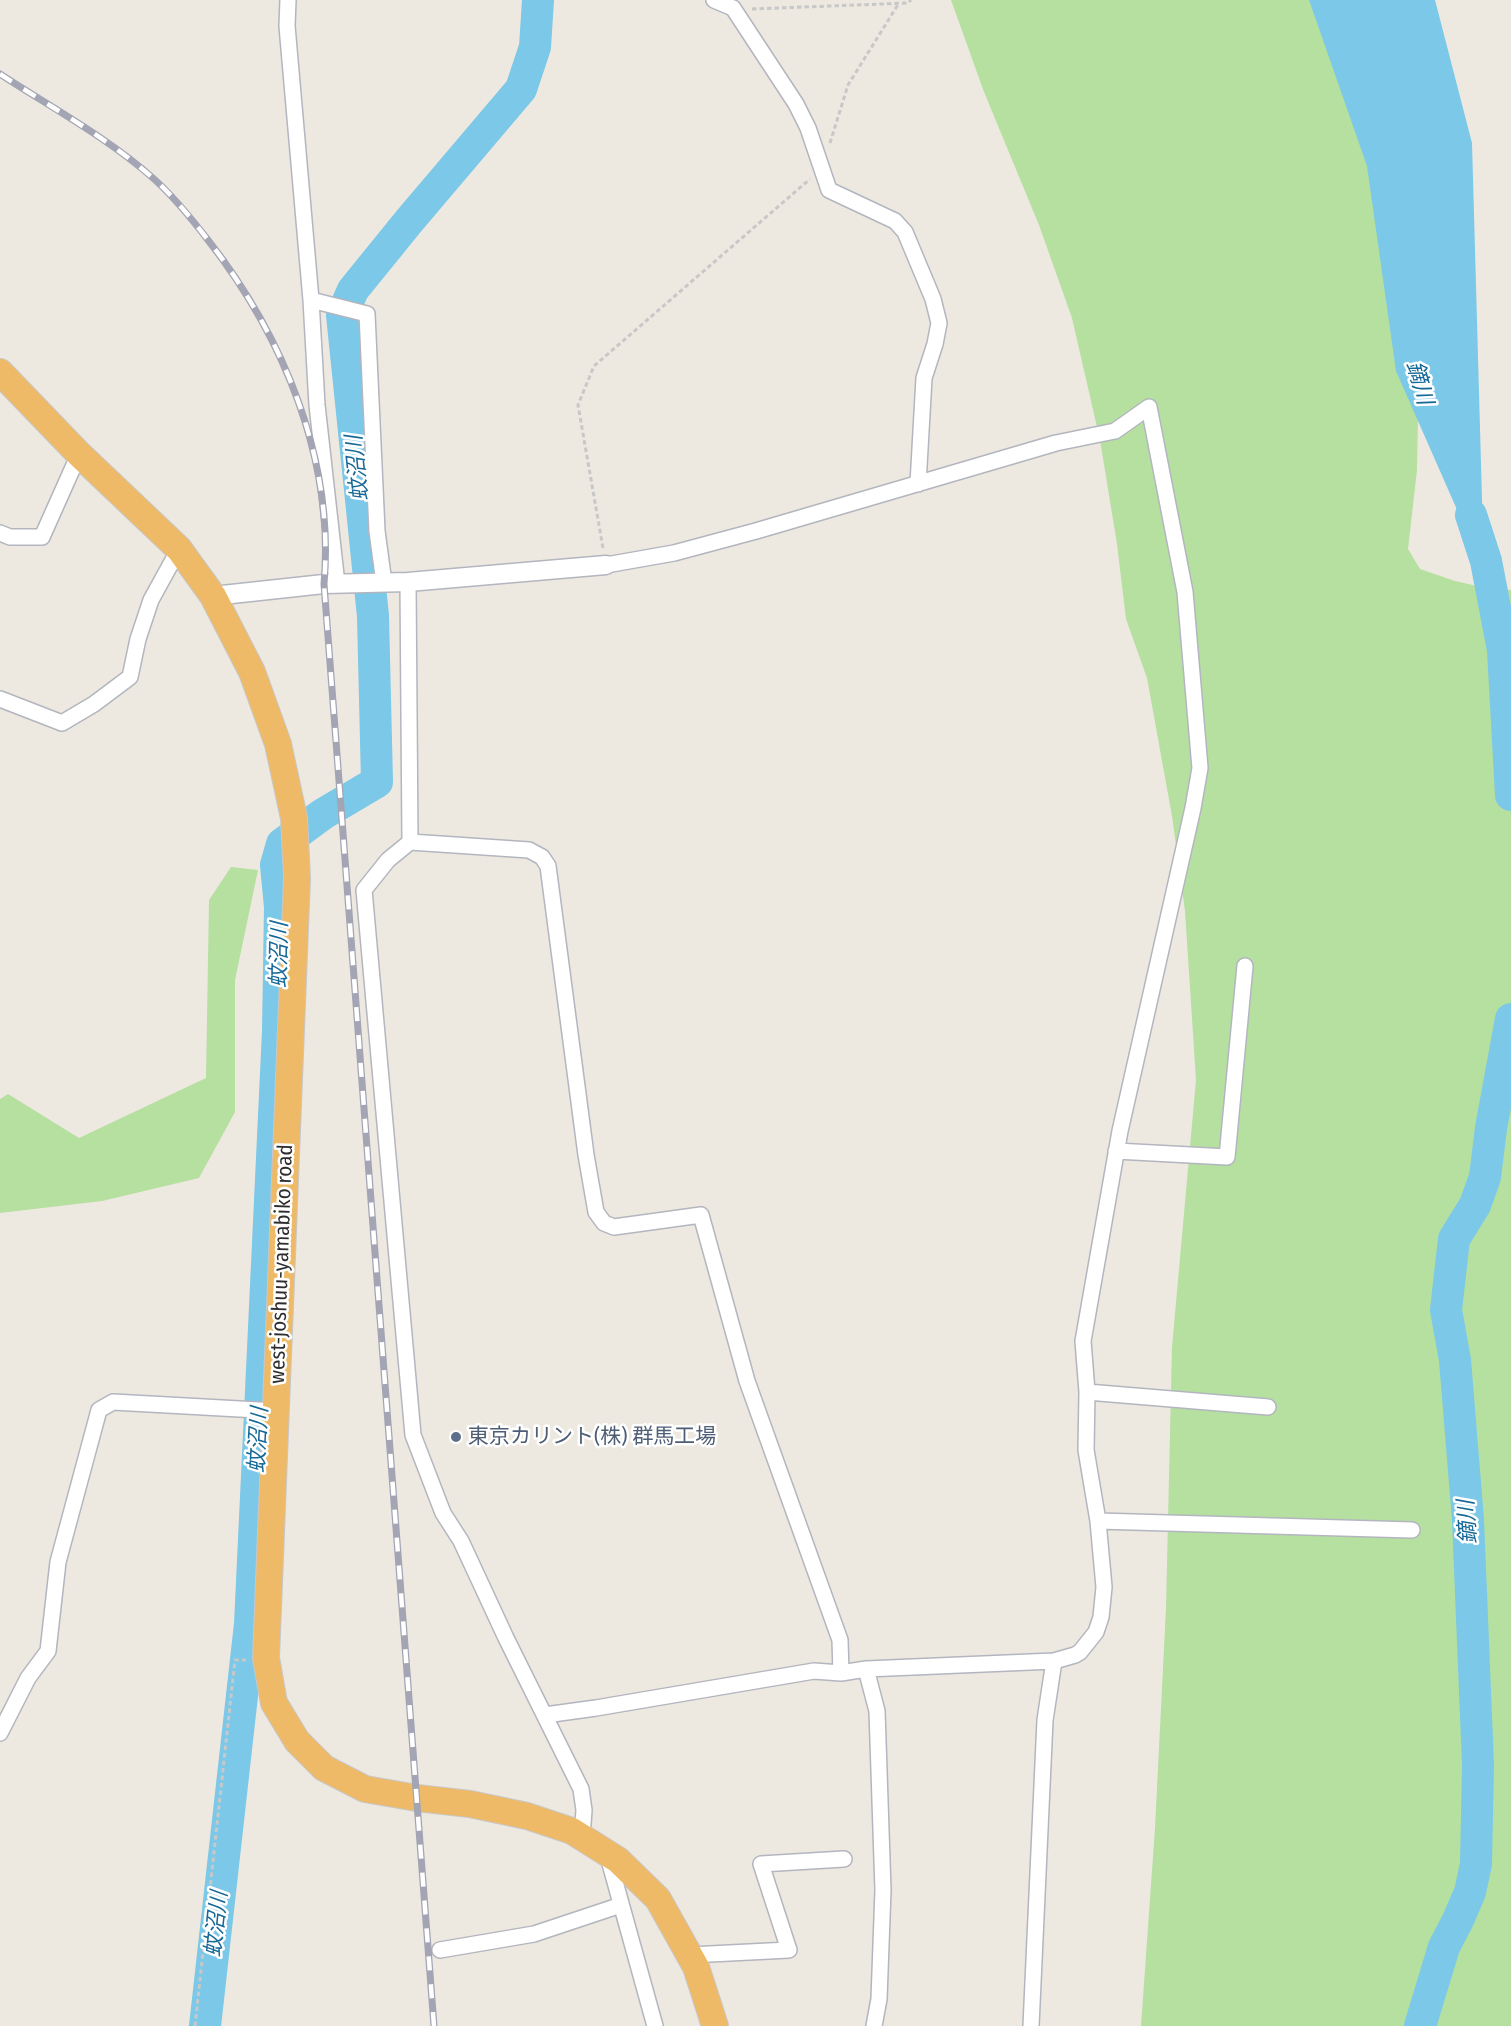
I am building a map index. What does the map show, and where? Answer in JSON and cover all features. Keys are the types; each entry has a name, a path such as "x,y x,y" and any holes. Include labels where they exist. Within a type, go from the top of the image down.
{"highway":[{"name":"west-joshuu-yamabiko road","path":"0,372 79,453 179,549 213,596 252,672 278,744 294,818 297,878 272,1411 266,1658 274,1703 297,1741 324,1768 365,1789 470,1804 527,1816 572,1831 618,1860 658,1899 696,1967 715,2026"}],"street":[{"path":"288,0 287,26 318,301 317,405 337,584"},
{"path":"714,0 734,8 796,104 808,128 828,190 895,221 905,231 914,250 933,299 939,323 924,378 918,484"},
{"path":"318,301 367,315 377,531 384,583"},
{"path":"213,596 337,584 408,582 606,565 674,553 918,484 1056,442 1114,431 1149,407 1185,592 1200,768 1116,1151 1083,1341 1087,1392 1086,1450 1098,1521 1104,1587 1101,1617 1096,1632 1080,1652 1054,1661 866,1669 841,1673 814,1671 545,1715"},
{"path":"0,532 10,537 42,537 79,453"},
{"path":"0,699 62,723 94,704 130,677 138,639 151,600 179,549"},
{"path":"408,582 410,842"},
{"path":"572,1831 583,1824 581,1789 461,1541 443,1513 413,1435 364,890 388,860 410,842 529,850 542,857 548,866 584,1143 596,1212 604,1223 614,1227 700,1215 747,1381 840,1640 841,1673"},
{"path":"1116,1151 1227,1157 1245,966"},
{"path":"1087,1392 1268,1407"},
{"path":"0,1733 28,1678 48,1651 58,1562 99,1410 113,1402 272,1411"},
{"path":"1098,1521 1412,1530"},
{"path":"1031,2026 1045,1720 1054,1661"},
{"path":"866,1669 877,1711 883,1890 879,1999 874,2026"},
{"path":"607,1853 655,2026"},
{"path":"690,1955 789,1950 761,1863 844,1859"},
{"path":"440,1950 534,1934 621,1905"}],"path":[{"path":"734,8 908,3 911,0"},
{"path":"606,565 578,405 594,366 822,169 848,85 899,3"},
{"path":"195,2026 235,1660 266,1658"}],"green space":[{"path":"951,0 1345,0 1418,417 1417,470 1408,549 1420,569 1455,581 1490,589 1511,590 1511,2026 1141,2026 1155,1828 1166,1608 1172,1347 1196,1080 1185,911 1172,816 1147,678 1126,619 1117,544 1100,440 1072,318 1039,225 984,92"},
{"path":"231,867 258,870 235,980 235,1112 199,1178 102,1201 0,1213 0,1099 8,1094 79,1138 206,1078 209,900"}],"water":[{"path":"1309,0 1435,0 1472,143 1484,571 1396,371 1367,166"}],"waterway":[{"name":"蚊沼川","path":"205,2026 250,1624 278,1031 280,907 276,865 282,844 323,814 377,782 373,616 342,315 353,290 521,89 535,47 538,0"},
{"name":"鏑川","path":"1471,515 1486,561 1503,650 1511,795"},
{"name":"鏑川","path":"1420,2026 1444,1947 1470,1892 1476,1864 1478,1765 1468,1520 1455,1360 1446,1310 1454,1239 1475,1205 1485,1177 1491,1128 1511,1019"}],"railway":[{"path":"0,74 118,150 154,179 189,216 235,277 281,358 312,446 321,491 325,538 324,584 434,2026"}],"place":[{"name":"東京カリント(株) 群馬工場","path":"456,1437"}]}
